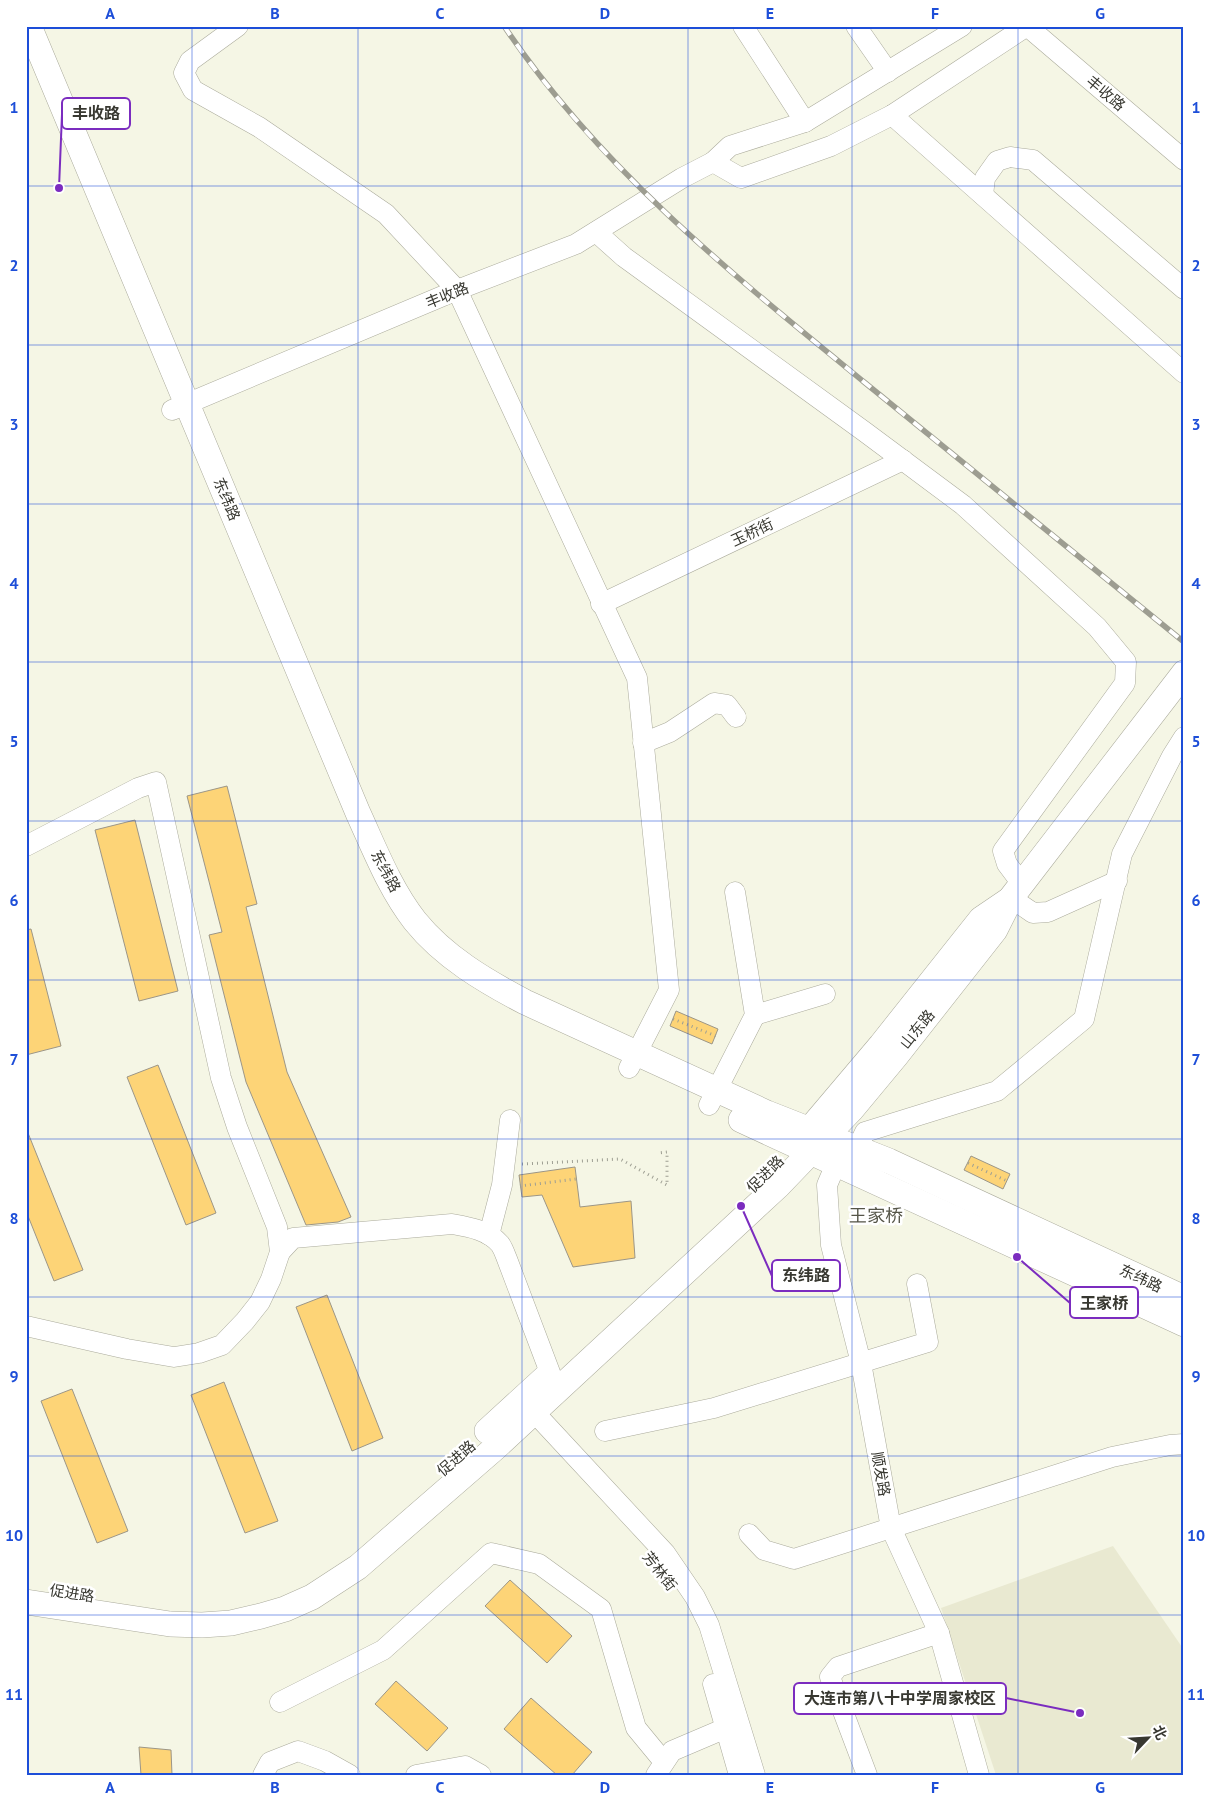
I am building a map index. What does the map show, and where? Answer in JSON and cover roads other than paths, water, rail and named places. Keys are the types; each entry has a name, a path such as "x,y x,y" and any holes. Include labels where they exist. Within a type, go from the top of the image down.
{"main road":[{"name":"东纬路","path":"29,26 179,406"},
{"name":"东纬路","path":"26,62 358,813 392,884 416,921 439,945 492,985 633,1061 712,1097 767,1113 810,1141 836,1164 1184,1324"},
{"name":"山东路","path":"810,1141 852,1109 935,1007 995,930 1017,891 1184,673"},
{"name":"东纬路","path":"810,1141 856,1149 889,1161 1184,1298"},
{"name":"促进路","path":"26,1602 170,1624 202,1625 231,1622 285,1609 335,1584 358,1567 524,1413 554,1382 778,1186 810,1141"},
{"name":"促进路","path":"26,1586 173,1609 203,1610 256,1602 281,1595 306,1584 326,1572 524,1413"}],"street":[{"path":"238,26 190,61 184,73 193,90 259,127 386,214 457,290 601,604 637,678 669,990 633,1061"},
{"path":"743,26 805,122"},
{"path":"856,26 888,72"},
{"name":"丰收路","path":"179,406 457,290 576,244 682,178 713,162 730,146 805,122 962,26"},
{"name":"丰收路","path":"1027,26 1184,160"},
{"path":"713,162 741,178 830,146 892,115 1027,26"},
{"path":"892,115 1184,373"},
{"path":"983,195 985,178 997,162 1010,157 1033,160 1184,289"},
{"path":"596,232 624,257 903,460 963,506 1090,620 1126,662 1125,683 1004,851 1017,891 1033,913 1048,912 1117,881"},
{"name":"玉桥街","path":"601,604 903,460"},
{"path":"643,743 670,732 714,703 727,705 736,717"},
{"path":"856,1149 865,1132 997,1091 1084,1019 1122,854 1172,756 1184,737"},
{"path":"26,846 138,788 156,782 221,1078 237,1127 277,1227 280,1252"},
{"path":"712,1097 755,1014 735,892"},
{"path":"755,1014 825,994"},
{"path":"489,1235 502,1185 510,1120"},
{"name":"顺发路","path":"836,1164 827,1185 831,1245 861,1362 891,1528 938,1633 980,1775"},
{"path":"26,1326 127,1349 174,1357 199,1353 222,1345 245,1321 264,1295 280,1252 293,1238 452,1224 476,1228 500,1244 554,1382"},
{"path":"605,1431 714,1408 928,1342 917,1284"},
{"path":"524,1413 664,1553 695,1597 709,1625 755,1775"},
{"name":"芳林街","path":"524,1413 652,1560 684,1602 698,1633 739,1775"},
{"path":"749,1534 764,1550 794,1559 1112,1458 1170,1445 1184,1444"},
{"path":"280,1702 383,1650 491,1553 539,1564 601,1609 636,1728 660,1768 672,1751 726,1728"},
{"path":"867,1775 830,1677 838,1666 938,1633"},
{"path":"263,1775 270,1762 298,1751 325,1761 350,1775"},
{"path":"416,1775 465,1766 481,1775"}],"railway":[{"path":"504,26 541,78 582,126 625,173 670,217 815,342 1184,642"}],"place":[{"name":"丰收路","path":"59,188"},
{"name":"东纬路","path":"741,1206"},
{"name":"王家桥","path":"1017,1257"},
{"name":"大连市第八十中学周家校区","path":"1080,1713"}],"district":[{"name":"王家桥","path":"876,1215"}]}
